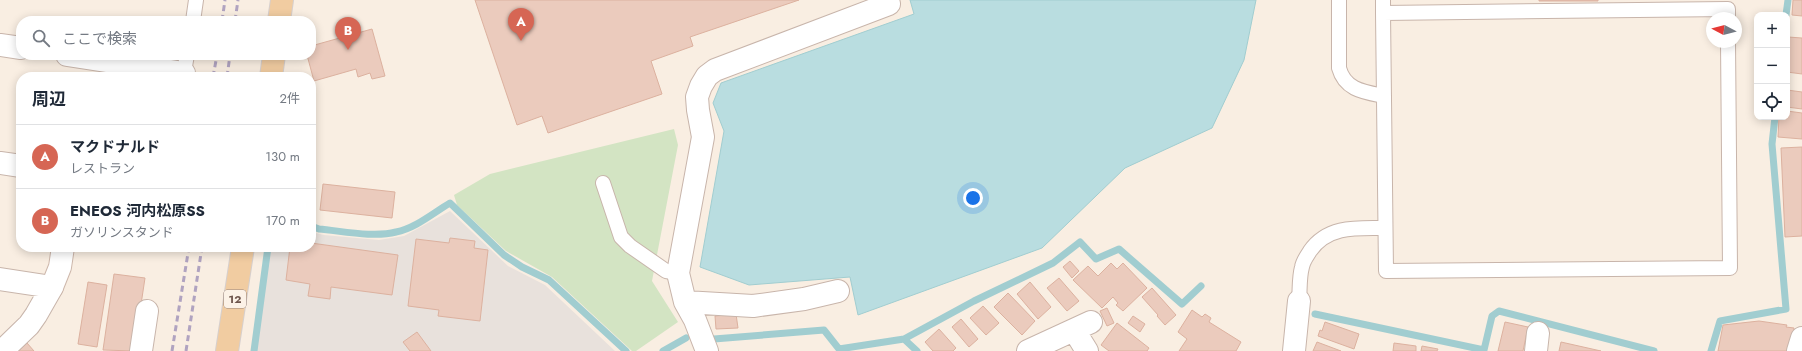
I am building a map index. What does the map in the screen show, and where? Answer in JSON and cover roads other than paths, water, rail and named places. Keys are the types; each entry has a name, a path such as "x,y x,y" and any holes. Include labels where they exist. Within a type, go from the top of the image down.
{"main road":[{"path":"280,16 282,0"},
{"path":"272,72 273,60"},
{"name":"12","path":"227,351 242,252"}],"street":[{"path":"707,351 695,320 685,302 678,273 703,137 697,97 701,86 707,76 715,70 889,4 888,0"},
{"path":"0,45 16,47"},
{"path":"113,60 185,68"},
{"path":"0,163 16,165"},
{"path":"2,351 29,325 36,315 52,287 60,267 62,252"},
{"path":"0,279 52,287"},
{"path":"685,302 753,306 804,300 838,291"},
{"path":"1294,351 1299,301"},
{"path":"141,351 147,311"},
{"path":"1028,351 1083,326 1087,351"},
{"path":"1798,351 1802,338"}],"lane":[{"path":"194,16 196,0"},
{"path":"1338,0 1339,68 1341,74 1350,86 1356,90 1384,96"},
{"path":"1728,9 1383,6 1386,272 1730,268 1728,48"},
{"path":"603,183 621,237 630,246 666,271 678,273"},
{"path":"1299,301 1302,266 1309,252 1320,240 1339,230 1350,228 1385,228"}],"water":[{"path":"910,0 1256,0 1244,60 1212,128 1125,168 1042,248 858,315 850,277 749,285 700,267 724,131 713,103 721,83 914,14"}],"waterway":[{"path":"1786,12 1788,0"},
{"path":"1711,351 1720,321 1786,309 1772,144 1775,120"},
{"path":"316,228 358,234 387,234 410,227 424,220 450,203 504,255 522,267 549,280 626,351"},
{"path":"904,339 974,301 1053,263 1080,242 1096,259 1119,249 1182,304 1201,286"},
{"path":"254,351 267,252"},
{"path":"1315,314 1484,350 1492,316 1499,311 1654,351"},
{"path":"714,339 824,330 839,349 904,339 917,351"},
{"path":"663,351 686,338"}],"railway":[{"path":"223,16 225,0"},
{"path":"236,16 238,0"},
{"path":"214,72 216,60"},
{"path":"228,72 229,60"},
{"path":"172,351 188,252"},
{"path":"186,351 201,252"}],"place":[{"name":"マクドナルド","path":"521,41"},
{"name":"ENEOS 河内松原SS","path":"348,50"}]}
